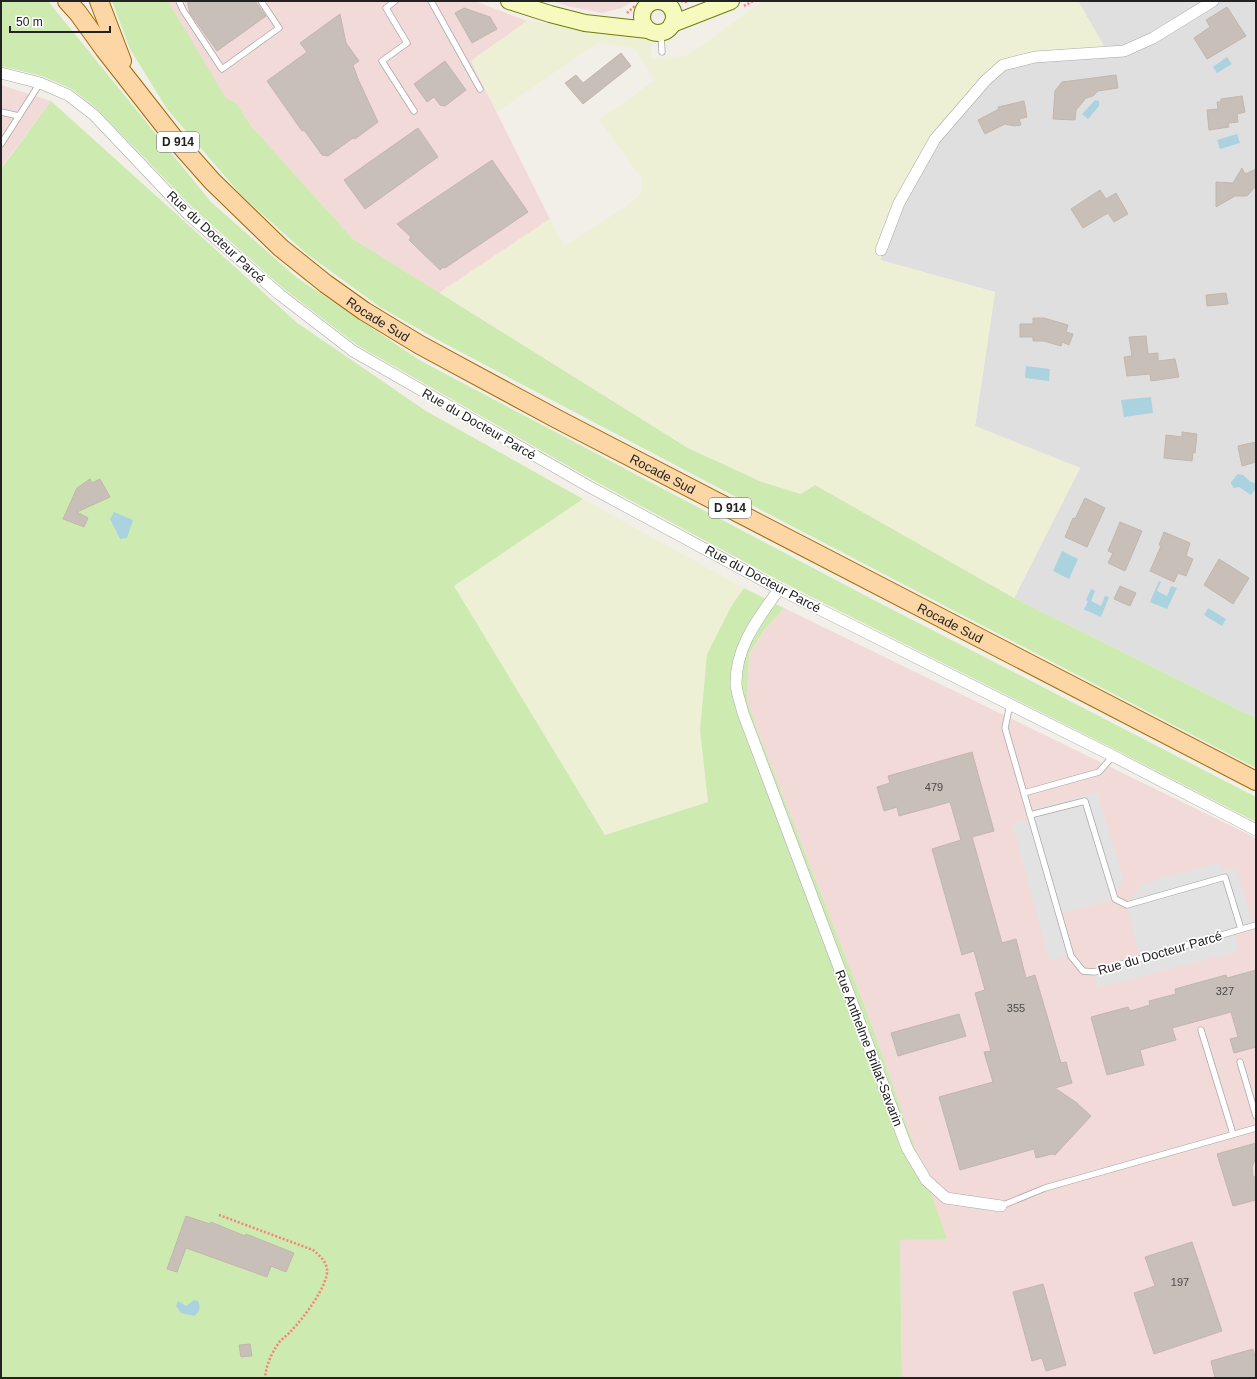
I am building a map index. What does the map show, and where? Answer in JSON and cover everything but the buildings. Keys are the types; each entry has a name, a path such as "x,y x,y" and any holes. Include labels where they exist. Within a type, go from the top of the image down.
{"main road":[{"name":"D 914","path":"67,1 132,82"},
{"name":"D 914","path":"99,1 114,43 132,82"},
{"name":"Rocade Sud","path":"132,82 173,137 228,198 281,248 326,284 364,311 433,352 544,412 1256,781"}],"street":[{"path":"509,1 585,23 660,29 725,3"},
{"path":"610,25 655,1 688,9 725,3"},
{"path":"881,250 899,203 935,139 986,80 1003,65 1035,57 1124,51 1153,38 1213,1"},
{"path":"660,29 674,16 666,4"},
{"path":"646,6 642,22 660,29"},
{"name":"Rue du Docteur Parcé","path":"1,73 40,83 68,95 94,115 188,214 279,294 353,351 588,486 779,589 1113,756 1256,830"},
{"name":"Rue Anthelme Brillat-Savarin","path":"779,589 747,636 738,660 736,684 743,713 907,1148 926,1180 946,1198 1001,1206"}],"lane":[{"path":"179,1 183,10 222,69 279,28 261,1"},
{"path":"395,1 386,8 407,44 382,61 414,111"},
{"path":"431,1 480,89"},
{"path":"660,29 662,52"},
{"path":"1,144 40,83"},
{"path":"1,112 19,116"},
{"name":"Rue du Docteur Parcé","path":"1010,704 1005,728 1071,956 1084,971 1094,972 1256,925"},
{"path":"1024,793 1099,772 1113,756"},
{"path":"1030,815 1086,801 1115,899 1127,905 1224,877 1241,929"},
{"path":"1201,1030 1233,1134"},
{"path":"1240,1062 1256,1116"},
{"name":"Rue Anthelme Brillat-Savarin","path":"1001,1206 1046,1188 1256,1128"}],"path":[{"path":"219,1215 313,1250 322,1258 327,1267 328,1276 311,1307 291,1331 278,1343 270,1357 265,1378"}],"shaded area":[{"path":"168,1 475,1 527,21 471,61 550,219 439,293 353,239 251,126 237,104 226,99"},
{"path":"552,1 633,1 622,8 602,13 567,6"},
{"path":"1078,1 1256,1 1256,718 1014,598 1080,468 975,426 995,292 880,260 924,145 1000,65 1105,48"},
{"path":"1,85 51,101 1,168"},
{"path":"784,608 1256,838 1256,1378 902,1378 900,1240 946,1238 867,1012 755,724 747,699 749,656 764,630"},
{"path":"1097,792 1123,879 1115,899 1059,914 1071,956 1050,961 1012,823 1031,820 1028,810"},
{"path":"1220,862 1223,871 1236,868 1254,926 1233,932 1239,951 1097,988 1094,972 1140,959 1127,905 1142,884"}],"green space":[{"path":"1,1 48,1 211,202 296,277 421,361 868,597 1256,797 1256,822 782,582 591,479 357,345 284,289 193,208 98,110 72,89 42,76 1,66"},
{"path":"112,1 168,1 226,98 237,104 251,126 353,239 688,448 762,482 801,494 815,485 1014,598 1256,718 1256,768 717,487 438,340 380,307 307,254 242,196 167,109 130,49"},
{"path":"763,1 1078,1 1105,48 1000,65 927,141 880,260 995,292 975,426 1080,468 1014,598 815,485 801,494 762,482 689,448 439,293 550,219 564,246 627,206 642,192 642,179 599,120 655,80 634,48 599,42 497,112 471,61 527,21 641,37 651,40 652,59 687,56"},
{"path":"51,101 296,322 426,411 583,499 454,586 605,835 708,802 700,730 707,654 732,605 744,588 784,608 764,630 749,655 747,699 755,724 867,1012 947,1239 900,1240 902,1378 1,1378 1,169"},
{"path":"583,499 744,588 732,605 700,730 708,802 605,835 454,586"}],"water":[{"path":"1227,57 1232,64 1217,73 1213,67"},
{"path":"1095,100 1099,101 1099,106 1088,119 1082,114"},
{"path":"1237,134 1240,143 1220,149 1217,140"},
{"path":"1026,366 1050,369 1049,381 1025,378"},
{"path":"1151,397 1153,413 1124,417 1121,400"},
{"path":"1238,474 1243,475 1251,482 1256,483 1256,488 1251,495 1239,487 1234,488 1231,484"},
{"path":"114,512 133,520 127,538 120,539 110,519"},
{"path":"1062,551 1078,559 1069,579 1053,571"},
{"path":"1159,581 1161,582 1157,591 1167,596 1171,586 1177,588 1167,609 1150,602"},
{"path":"1091,589 1095,591 1091,601 1101,606 1105,596 1109,597 1101,617 1083,609 1088,601 1086,600"},
{"path":"1208,608 1226,619 1222,626 1204,615"},
{"path":"194,1300 198,1301 200,1307 198,1313 194,1316 181,1313 176,1306 178,1301 186,1306"}]}
